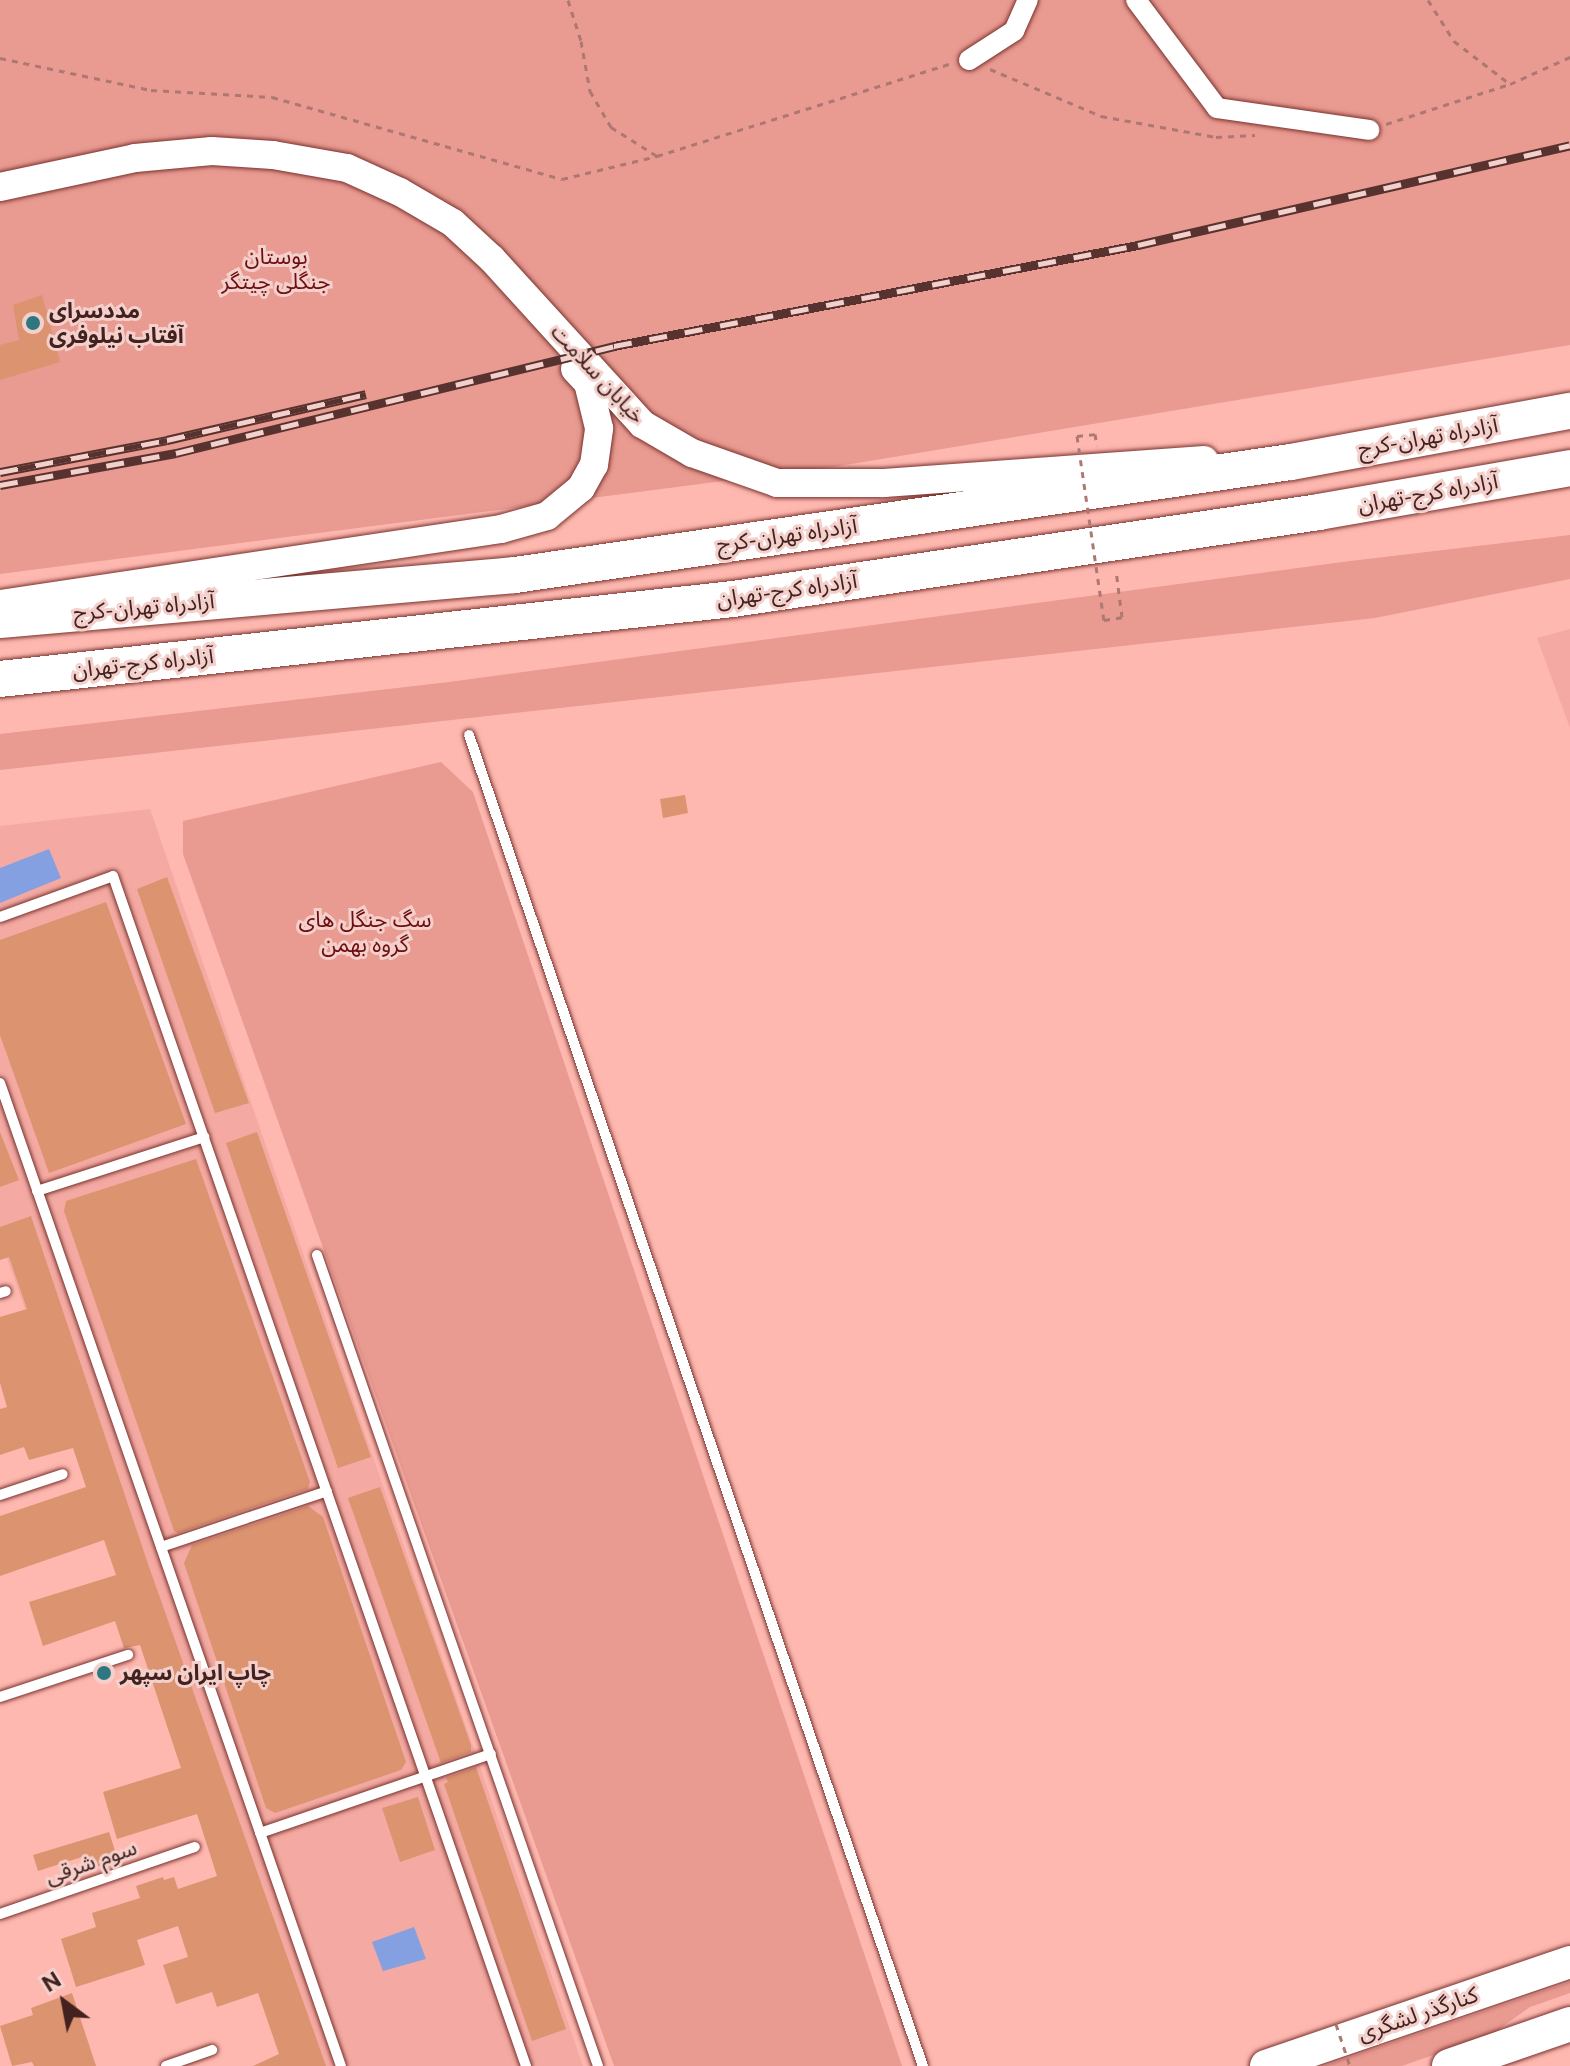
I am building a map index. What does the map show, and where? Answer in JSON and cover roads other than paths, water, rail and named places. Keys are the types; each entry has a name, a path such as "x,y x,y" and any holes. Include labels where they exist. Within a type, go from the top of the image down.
{"highway":[{"name":"آزادراه تهران-کرج","path":"0,620 515,575 1291,462 1570,411"},
{"name":"آزادراه کرج-تهران","path":"0,679 733,599 1319,512 1570,468"},
{"path":"1449,2066 1570,2024"}],"main road":[{"name":"خیابان سلامت","path":"4,196 135,158 212,151 273,155 347,168 400,192 453,223 492,259 642,424 692,453 777,483 884,483 1207,460 1291,462"},
{"name":"خیابان سلامت","path":"0,604 501,529 547,516 581,488 594,465 599,428 588,383 502,288 457,245 405,208 347,182 276,167 231,162 164,166 4,196"},
{"name":"کنارگذر لشگری","path":"1266,2066 1570,1962"}],"street":[{"path":"969,60 1014,31 1028,0"},
{"path":"1136,0 1217,108 1369,130"}],"lane":[{"path":"469,735 923,2066"},
{"path":"0,917 113,876 526,2066"},
{"path":"0,1083 341,2066"},
{"path":"37,1191 204,1137"},
{"path":"317,1255 598,2066"},
{"path":"0,1495 63,1474"},
{"path":"161,1547 327,1491"},
{"path":"0,1697 128,1655"},
{"path":"260,1833 491,1754"},
{"name":"سوم شرقی","path":"0,1914 195,1847"},
{"path":"166,2066 212,2050"}],"water":[{"path":"49,849 61,878 0,903 0,868"},
{"path":"414,1927 426,1959 383,1971 372,1942"}],"railway":[{"path":"0,485 176,453 614,346 1138,245 1570,145"},
{"path":"0,472 167,440 366,394"}],"place":[{"name":"مددسرای آفتاب نیلوفری","path":"33,323"},
{"name":"چاپ ایران سپهر","path":"104,1673"}],"park label":[{"name":"بوستان جنگلی چیتگر","path":"276,268"},
{"name":"سگ جنگل های گروه بهمن","path":"365,932"}]}
